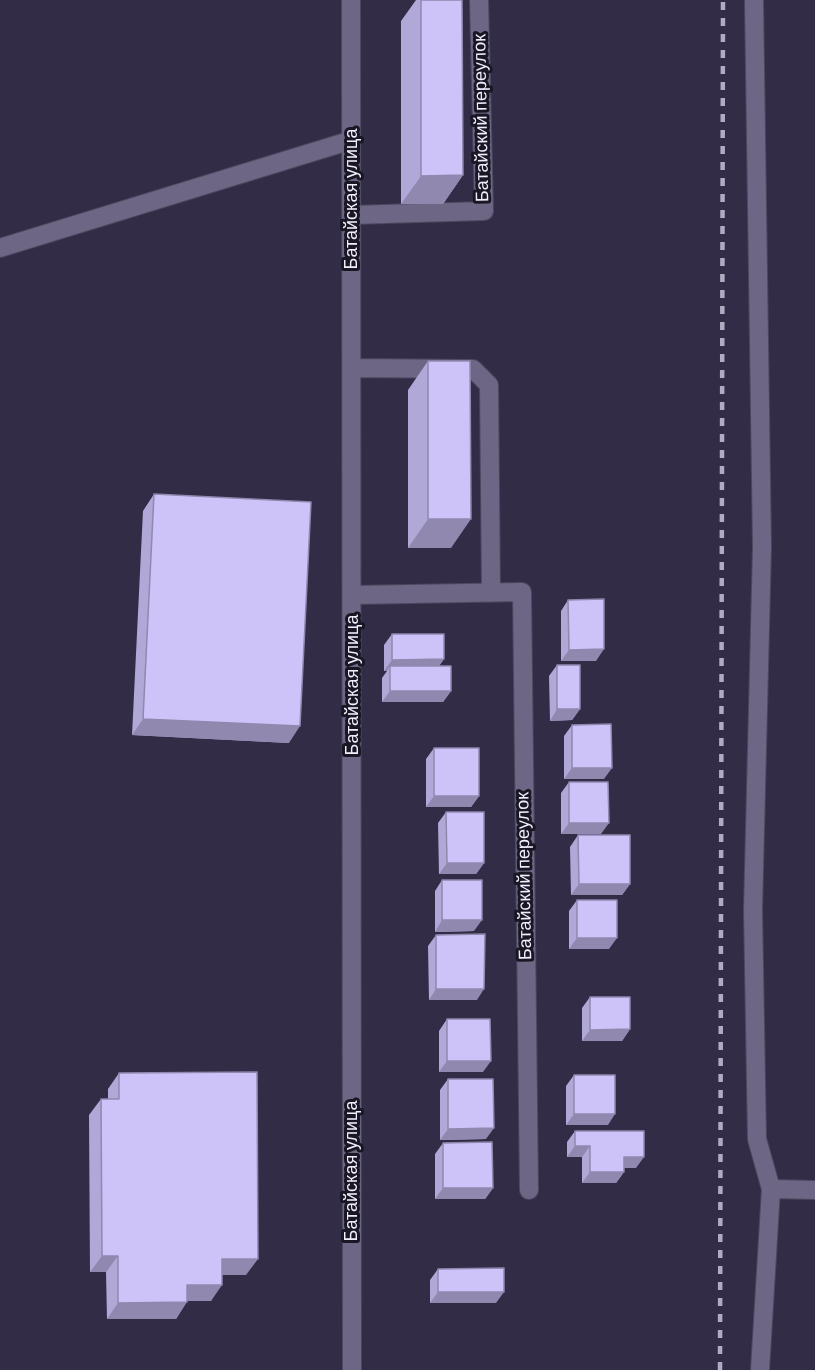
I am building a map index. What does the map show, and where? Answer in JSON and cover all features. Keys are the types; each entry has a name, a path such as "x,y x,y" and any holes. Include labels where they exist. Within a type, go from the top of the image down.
{"street":[{"name":"Батайская улица","path":"351,0 352,1370"},
{"name":"Батайский переулок","path":"352,215 484,211 479,0"},
{"path":"754,0 762,547 754,944 757,1139 771,1189 760,1370"},
{"path":"0,248 352,140"},
{"path":"352,368 473,369 489,385 491,592"},
{"name":"Батайский переулок","path":"353,595 522,592 528,1190"},
{"path":"771,1189 815,1190"}],"building":[{"path":"421,0 462,0 463,175 421,176"},
{"path":"428,361 470,361 471,519 428,519"},
{"path":"154,494 311,502 300,726 143,719"},
{"path":"604,599 604,649 569,650 568,600"},
{"path":"392,634 444,634 444,659 392,660"},
{"path":"557,665 580,665 580,709 557,709"},
{"path":"390,666 451,666 451,691 390,691"},
{"path":"611,724 612,768 572,768 572,725"},
{"path":"434,748 479,748 479,796 434,796"},
{"path":"569,782 608,782 609,823 569,823"},
{"path":"446,812 484,812 484,863 447,863"},
{"path":"578,835 630,835 630,884 579,884"},
{"path":"442,880 482,880 482,920 442,920"},
{"path":"577,900 617,900 617,938 577,938"},
{"path":"485,934 484,989 436,989 436,935"},
{"path":"590,997 630,997 630,1029 590,1030"},
{"path":"447,1019 490,1019 491,1061 447,1061"},
{"path":"257,1072 258,1259 222,1259 222,1285 187,1285 187,1302 118,1303 118,1256 102,1256 101,1099 119,1099 119,1073"},
{"path":"574,1075 615,1075 615,1114 574,1114"},
{"path":"448,1079 493,1079 494,1128 448,1129"},
{"path":"575,1131 644,1131 644,1157 624,1157 624,1172 590,1172 590,1146 575,1146"},
{"path":"492,1142 493,1188 443,1188 443,1143"},
{"path":"504,1268 504,1292 438,1292 438,1269"}],"railway":[{"path":"720,1370 723,0"}]}
